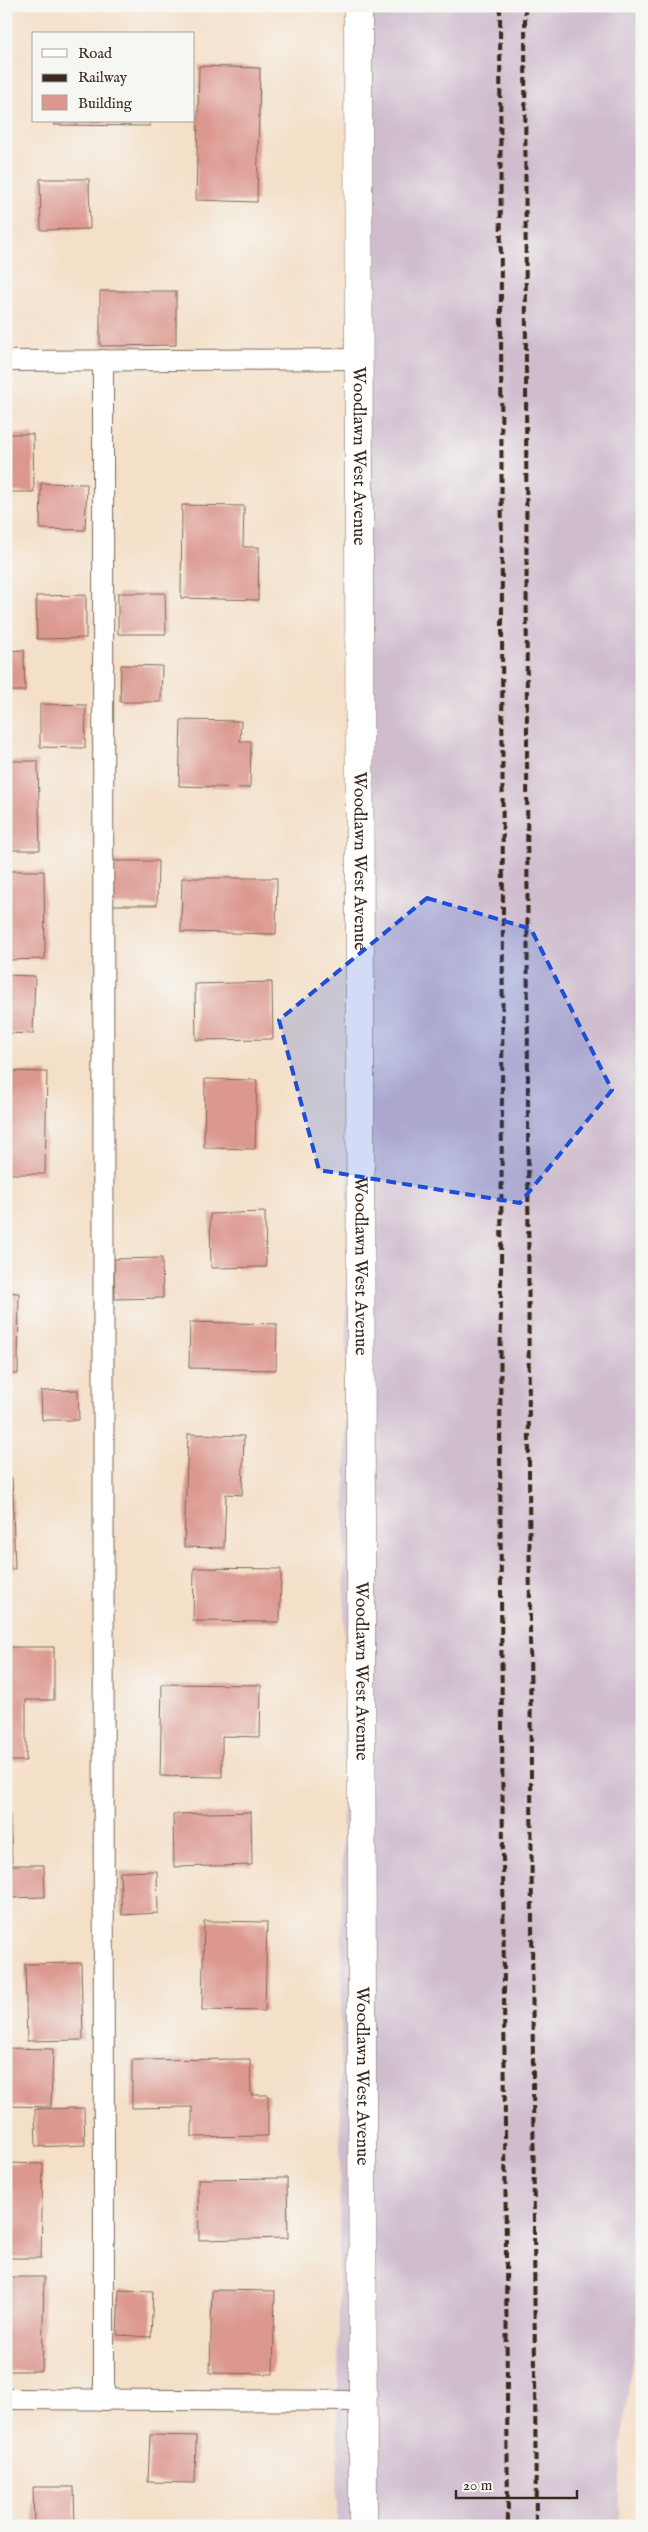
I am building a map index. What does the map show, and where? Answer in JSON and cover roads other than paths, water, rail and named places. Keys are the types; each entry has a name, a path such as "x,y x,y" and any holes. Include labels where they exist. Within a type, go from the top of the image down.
{"street":[{"name":"Woodlawn West Avenue","path":"358,6 362,2526"}],"lane":[{"path":"6,361 359,359"},
{"path":"103,360 104,2400"},
{"path":"6,2399 363,2402"}],"railway":[{"path":"500,6 503,920 500,1457 508,2526"},
{"path":"525,6 529,1473 536,2526"}]}
